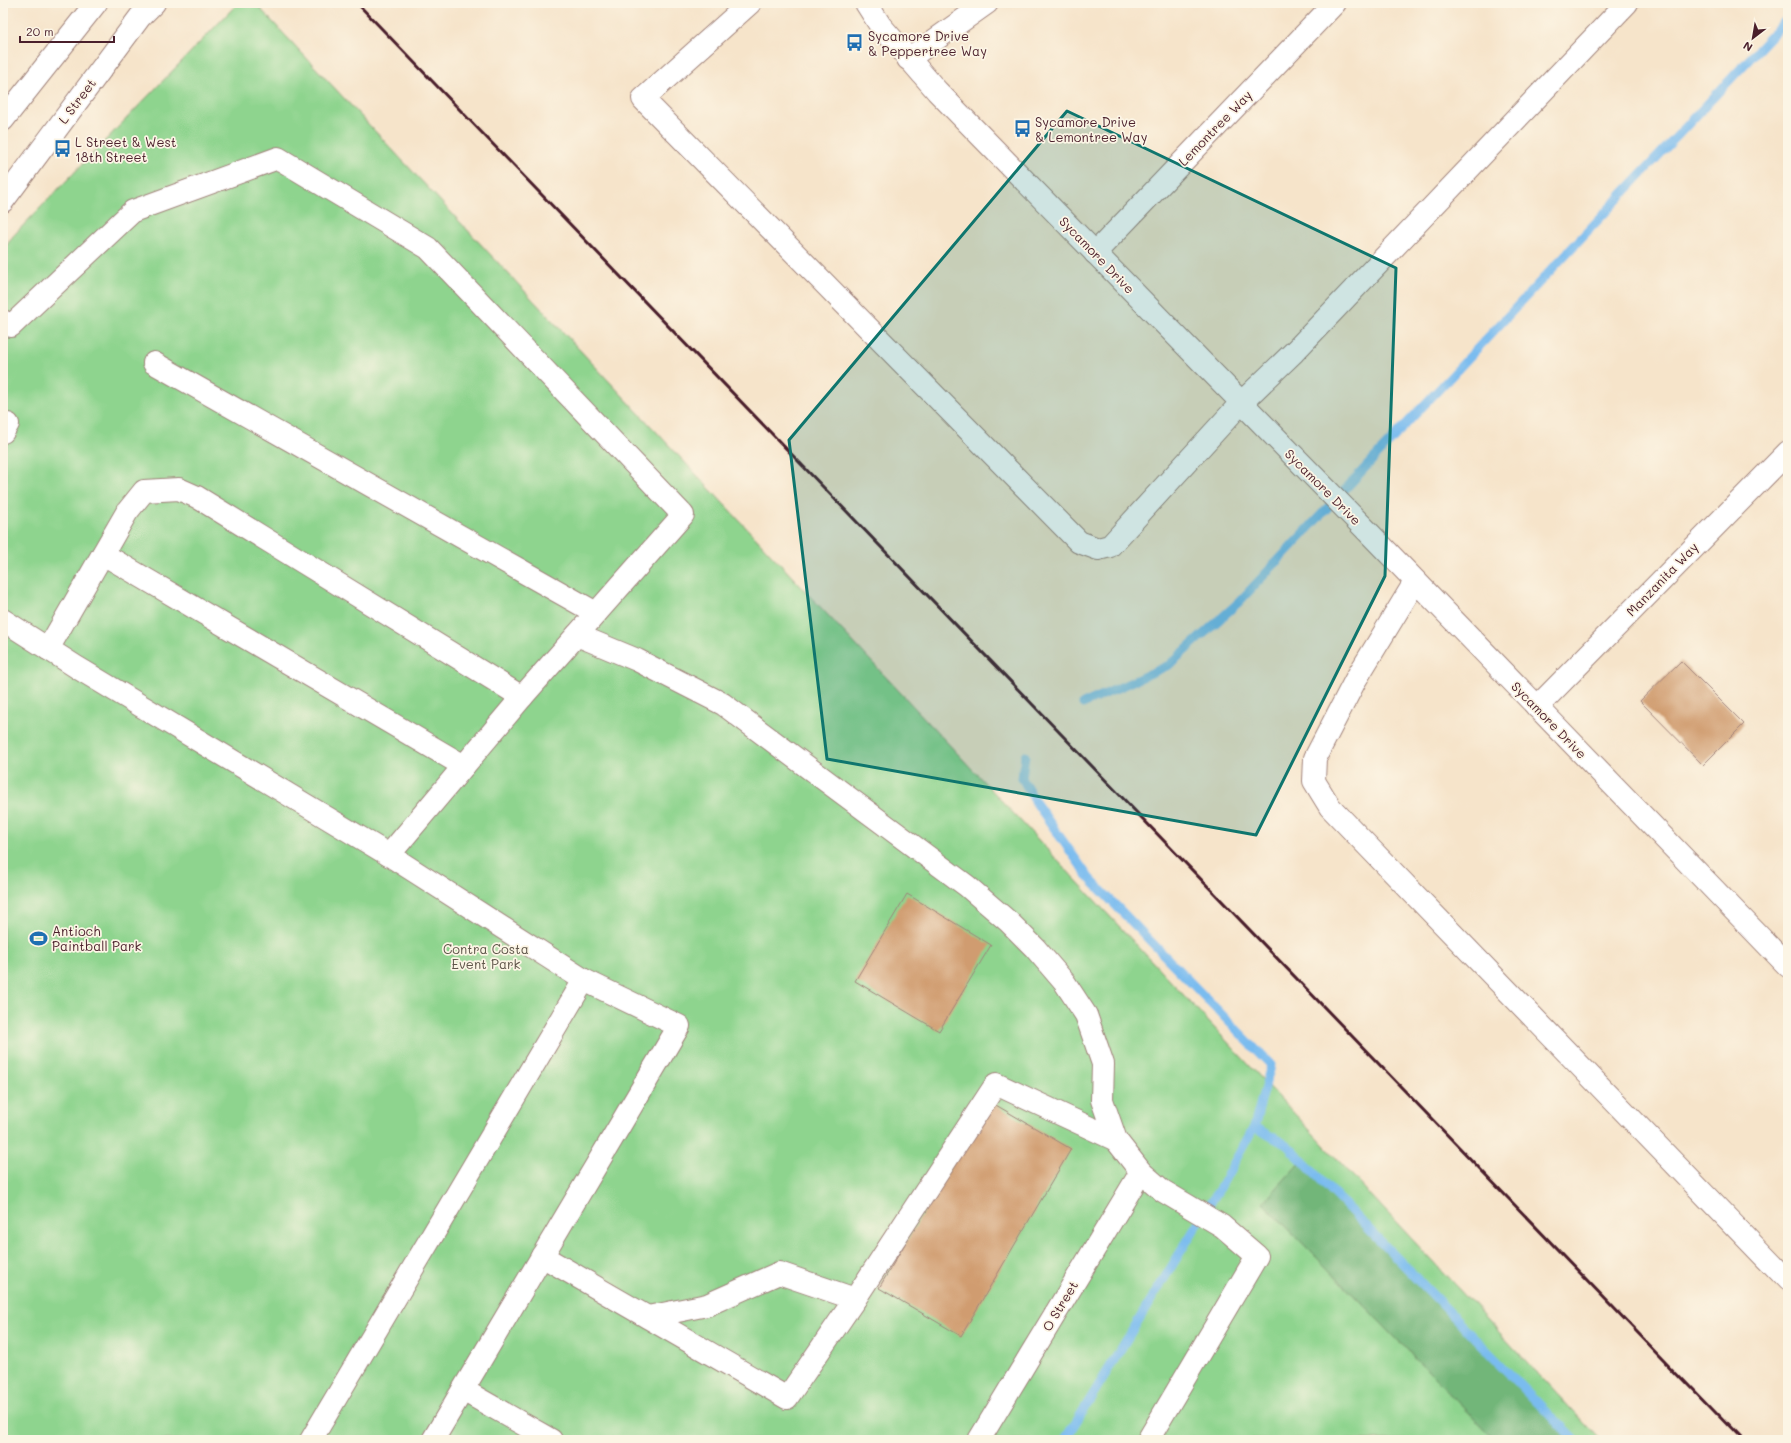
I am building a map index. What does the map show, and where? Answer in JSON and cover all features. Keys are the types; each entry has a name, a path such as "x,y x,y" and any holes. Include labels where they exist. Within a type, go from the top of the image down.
{"street":[{"path":"3,120 96,3"},
{"name":"L Street","path":"3,201 140,17 154,3"},
{"path":"750,3 643,99 1079,542 1098,549 1110,546 1241,403 1294,352 1627,3"},
{"name":"Sycamore Drive","path":"866,3 880,25 942,97 1374,538 1788,966"},
{"path":"908,59 987,3"},
{"name":"Lemontree Way","path":"1095,253 1335,3"},
{"path":"3,321 12,326 133,211 278,158 428,248 683,515 522,697 389,855"},
{"path":"154,363 596,613"},
{"name":"Manzanita Way","path":"1537,707 1788,452"},
{"path":"48,649 127,512 144,490 179,489 197,497 522,697"},
{"path":"103,554 464,766"},
{"path":"1415,582 1356,679 1315,758 1314,781 1330,807 1788,1281"},
{"path":"3,620 48,649 389,855 584,980 680,1026 432,1440"},
{"path":"577,635 637,660 723,704 967,886 1009,922 1065,983 1086,1015 1103,1064 1102,1100 1116,1140 1141,1172 1163,1191 1222,1226 1257,1256 1148,1440"},
{"path":"311,1440 584,980"},
{"path":"542,1256 787,1398 996,1084 1116,1140"},
{"name":"O Street","path":"979,1440 1141,1172"},
{"path":"648,1317 707,1305 779,1273 855,1298"},
{"path":"463,1390 551,1440"}],"highlighted area":[{"path":"1067,111 1396,268 1385,576 1256,835 827,759 789,440"}],"green space":[{"name":"Contra Costa Event Park","path":"238,3 255,3 1600,1440 3,1440 3,251 13,236"},
{"path":"1303,1159 1576,1440 1496,1440 1263,1203"}],"building":[{"path":"1681,661 1744,724 1703,765 1640,701"},
{"path":"907,894 991,945 939,1031 855,981"},
{"path":"989,1101 1071,1149 961,1336 879,1288"}],"waterway":[{"path":"1083,704 1169,665 1239,602 1788,18"},
{"path":"1025,756 1022,778 1036,803 1090,879 1271,1065 1254,1127 1221,1186 1065,1440"},
{"path":"1254,1127 1287,1145 1574,1440"}],"railway":[{"path":"357,3 1741,1440"}],"place":[{"name":"Sycamore Drive & Peppertree Way","path":"855,43"},
{"name":"Sycamore Drive & Lemontree Way","path":"1022,129"},
{"name":"L Street & West 18th Street","path":"62,149"},
{"name":"Antioch Paintball Park","path":"39,938"}]}
